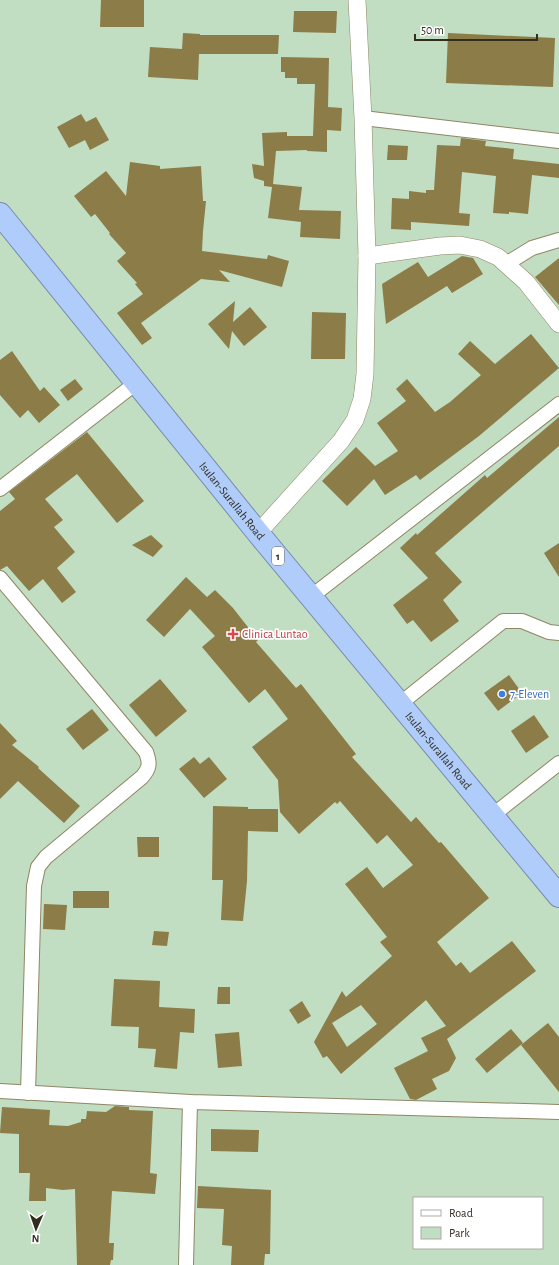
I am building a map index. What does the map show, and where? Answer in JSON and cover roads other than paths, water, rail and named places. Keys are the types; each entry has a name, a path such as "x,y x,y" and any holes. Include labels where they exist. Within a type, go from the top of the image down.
{"highway":[{"name":"Isulan-Surallah Road","path":"0,214 258,533 401,703 559,896"}],"street":[{"path":"258,533 341,441 355,420 362,399 367,256 363,118 357,0"},
{"path":"363,118 559,141"},
{"path":"506,264 532,248 559,240"},
{"path":"367,256 440,246 460,245 480,248 498,257 526,282 559,324"},
{"path":"0,489 136,382"},
{"path":"312,596 559,404"},
{"path":"0,578 146,752 149,762 148,768 142,776 46,857 38,866 34,886 28,1093"},
{"path":"401,703 503,621 522,621 549,632 559,633"},
{"path":"493,815 559,763"},
{"path":"0,1091 190,1102 559,1112"},
{"path":"186,1265 190,1102"}],"place":[{"name":"Clinica Luntao","path":"233,634"},
{"name":"7-Eleven","path":"502,694"}]}
